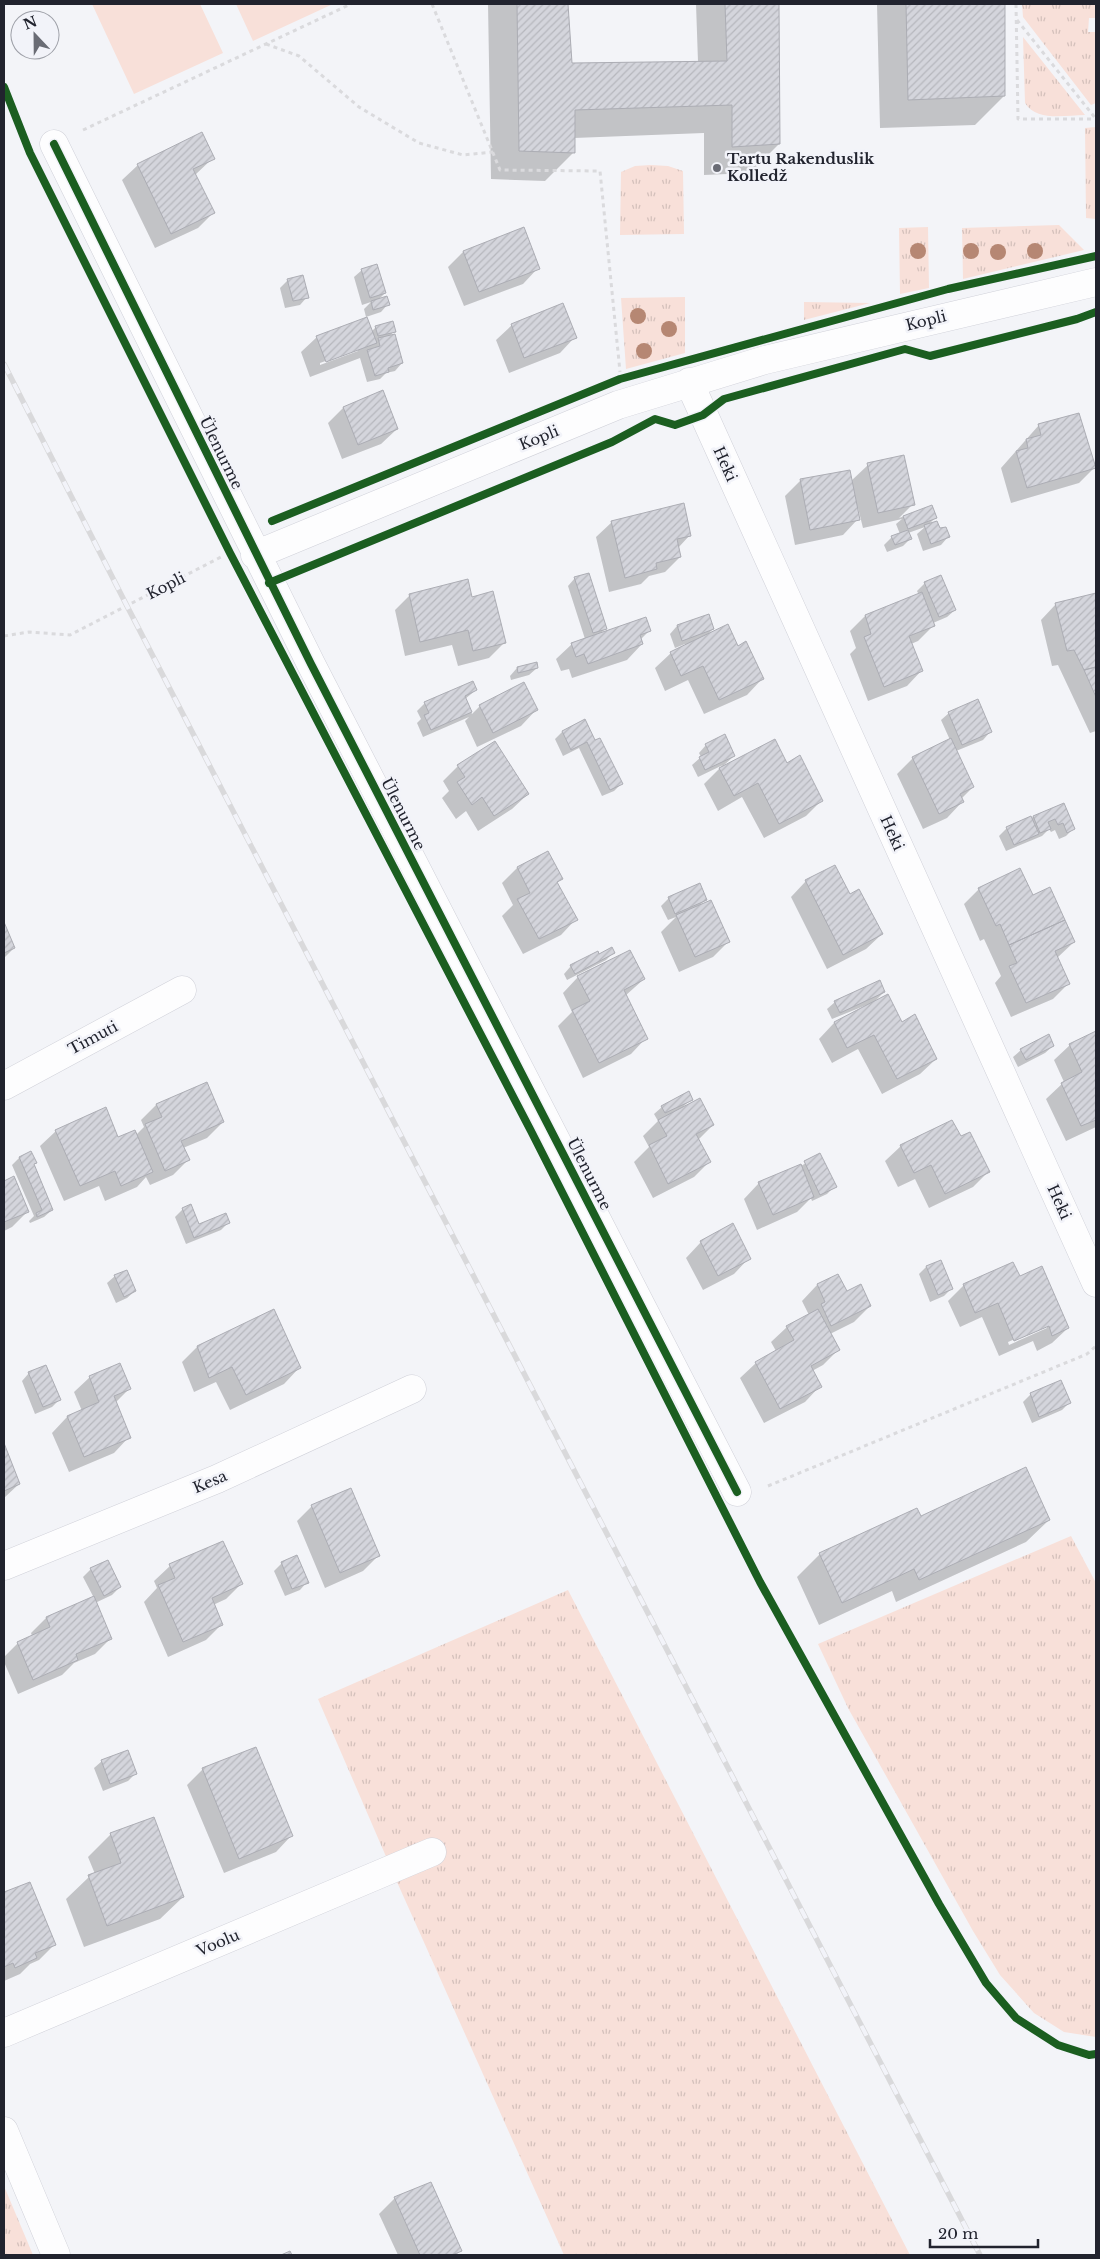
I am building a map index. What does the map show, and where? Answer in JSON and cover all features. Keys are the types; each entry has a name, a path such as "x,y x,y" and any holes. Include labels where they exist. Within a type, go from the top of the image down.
{"street":[{"name":"Ülenurme","path":"54,144 256,555 737,1492"},
{"name":"Kopli","path":"256,555 618,405 689,382 783,356 1096,282"},
{"name":"Heki","path":"689,382 1096,1283"},
{"name":"Timuti","path":"4,1086 182,990"},
{"name":"Kesa","path":"4,1566 217,1479 412,1389"},
{"name":"Voolu","path":"4,2033 432,1852"},
{"path":"4,2131 56,2255"}],"path":[{"path":"54,144 351,4"},
{"path":"432,4 500,170 600,171 620,379 618,405"},
{"path":"1016,4 1018,119 1096,119"},
{"path":"1017,20 1096,119"},
{"path":"265,44 299,56 359,108 419,143 463,156 493,152"},
{"path":"737,1492 768,1486 1086,1354 1096,1346"}],"green space":[{"path":"92,4 200,4 223,53 134,94"},
{"path":"236,4 333,4 253,41"},
{"path":"1022,4 1095,4 1095,18 1089,18 1088,32 1095,32 1096,103 1091,105 1023,17"},
{"path":"1023,37 1085,115 1044,115 1030,109 1025,103"},
{"path":"1096,127 1096,219 1086,218 1085,128"},
{"path":"635,166 668,166 683,171 684,234 620,235 621,172"},
{"path":"1059,225 1084,250 963,279 962,228"},
{"path":"928,227 929,288 900,294 899,228"},
{"path":"685,297 685,353 626,369 621,298"},
{"path":"804,302 870,303 804,320"},
{"path":"1071,1536 1096,1583 1096,2037 1064,2032 1034,2013 1000,1975 973,1931 848,1708 818,1644"},
{"path":"568,1590 910,2255 564,2255 397,1882 318,1699"},
{"path":"4,2186 33,2255 4,2255"}],"building":[{"path":"517,4 568,4 572,63 727,61 725,4 779,4 780,144 732,147 732,105 575,110 575,153 519,151"},
{"path":"906,4 1005,4 1005,96 908,100"},
{"path":"202,132 215,159 193,169 215,213 171,234 137,164"},
{"path":"524,227 540,269 479,292 463,251"},
{"path":"377,264 386,293 370,298 361,269"},
{"path":"303,275 309,298 293,301 287,279"},
{"path":"387,296 390,305 373,310 371,301"},
{"path":"563,303 577,338 524,358 511,324"},
{"path":"367,317 377,343 326,362 316,336"},
{"path":"393,321 396,332 378,336 375,326"},
{"path":"395,334 403,363 388,368 389,372 375,376 367,350 380,346 378,338"},
{"path":"383,390 398,429 358,445 343,407"},
{"path":"1079,413 1096,468 1027,488 1016,451 1028,448 1026,439 1041,435 1038,424"},
{"path":"904,455 915,505 878,513 867,463"},
{"path":"850,470 860,520 810,530 800,479"},
{"path":"684,503 691,536 677,539 681,557 656,563 657,569 625,578 611,521"},
{"path":"932,505 937,518 908,529 903,516"},
{"path":"937,521 940,528 946,527 950,537 931,544 924,525"},
{"path":"908,530 912,539 895,545 891,536"},
{"path":"589,573 607,629 593,633 574,577"},
{"path":"941,575 956,610 939,617 924,582"},
{"path":"468,579 472,597 493,591 506,643 473,651 468,630 420,642 409,594"},
{"path":"922,592 935,626 909,636 923,671 884,687 864,637 871,634 865,615"},
{"path":"1096,593 1096,667 1084,670 1074,650 1067,651 1055,603"},
{"path":"709,614 714,629 682,641 677,625"},
{"path":"646,617 651,631 640,635 643,644 588,664 584,654 576,657 571,643"},
{"path":"728,624 738,646 746,641 764,679 719,700 703,666 681,676 670,652"},
{"path":"537,662 538,668 518,673 517,667"},
{"path":"1096,667 1096,697 1084,670"},
{"path":"473,681 477,690 465,696 472,712 431,730 424,715 429,713 424,702"},
{"path":"524,682 538,710 493,733 479,705"},
{"path":"978,699 992,732 962,745 948,712"},
{"path":"585,719 595,740 600,738 623,784 610,790 587,742 571,750 562,731"},
{"path":"725,734 735,756 705,770 699,757 709,752 705,744"},
{"path":"951,738 974,787 960,794 964,802 939,814 912,757"},
{"path":"775,739 787,763 800,755 823,801 779,824 758,783 734,796 719,768"},
{"path":"495,741 529,794 494,816 482,797 472,805 457,782 465,777 457,765"},
{"path":"1064,803 1075,829 1067,833 1063,823 1058,825 1055,819 1048,822 1051,829 1040,833 1033,816"},
{"path":"1031,816 1039,834 1014,845 1006,827"},
{"path":"548,851 563,879 557,882 578,920 539,939 517,899 530,893 517,867"},
{"path":"835,865 850,894 859,889 883,934 843,955 805,880"},
{"path":"1020,868 1033,895 1050,887 1065,920 1009,945 1000,924 996,926 978,888"},
{"path":"700,883 707,900 675,914 668,897"},
{"path":"711,900 730,942 695,957 676,915"},
{"path":"1065,920 1075,942 1055,951 1070,984 1026,1003 1009,966 1017,963 1009,945"},
{"path":"4,922 15,948 4,953"},
{"path":"612,947 615,953 575,974 570,965 598,951 599,954"},
{"path":"630,950 645,979 624,990 648,1039 599,1063 572,1010 590,1001 577,976"},
{"path":"880,980 885,992 840,1013 834,1001"},
{"path":"888,994 902,1022 915,1014 937,1059 897,1079 874,1035 847,1048 834,1022"},
{"path":"1096,1031 1096,1120 1081,1126 1061,1083 1082,1072 1069,1044"},
{"path":"1049,1034 1054,1046 1026,1060 1020,1049"},
{"path":"207,1082 224,1122 181,1141 190,1160 165,1171 145,1124 162,1117 156,1104"},
{"path":"689,1091 693,1100 665,1113 661,1106"},
{"path":"700,1098 714,1125 696,1134 711,1162 668,1184 649,1145 667,1136 658,1120"},
{"path":"106,1107 118,1137 135,1130 153,1172 121,1186 115,1171 80,1186 55,1130"},
{"path":"952,1120 961,1136 970,1132 990,1172 945,1194 931,1165 914,1173 900,1145"},
{"path":"31,1151 37,1163 34,1164 53,1210 37,1217 36,1213 42,1210 19,1157"},
{"path":"820,1153 837,1187 820,1195 804,1161"},
{"path":"801,1164 814,1197 773,1215 758,1182"},
{"path":"14,1176 29,1212 4,1222 4,1181"},
{"path":"191,1204 199,1224 226,1213 230,1223 194,1238 182,1208"},
{"path":"733,1223 751,1259 718,1276 700,1241"},
{"path":"941,1260 953,1289 938,1295 926,1266"},
{"path":"1013,1262 1020,1276 1042,1266 1069,1328 1052,1336 1049,1326 1014,1341 998,1303 975,1313 963,1284"},
{"path":"127,1270 136,1291 124,1297 114,1275"},
{"path":"838,1274 847,1291 861,1284 871,1306 831,1326 821,1304 825,1302 817,1284"},
{"path":"274,1309 301,1368 246,1395 232,1367 209,1378 197,1346"},
{"path":"818,1309 840,1350 811,1366 822,1387 780,1409 755,1362 794,1340 786,1326"},
{"path":"120,1363 131,1389 114,1396 131,1438 84,1457 67,1416 99,1402 89,1376"},
{"path":"46,1365 61,1400 43,1407 28,1372"},
{"path":"1061,1380 1071,1403 1039,1417 1030,1393"},
{"path":"4,1443 20,1484 4,1491"},
{"path":"1026,1467 1050,1520 919,1580 914,1569 842,1603 819,1553 917,1508 921,1516"},
{"path":"351,1488 380,1556 340,1573 311,1505"},
{"path":"223,1541 243,1584 212,1598 223,1625 183,1642 158,1585 175,1578 169,1564"},
{"path":"297,1555 309,1583 292,1589 281,1562"},
{"path":"108,1560 121,1587 104,1596 90,1568"},
{"path":"94,1596 112,1639 76,1654 78,1660 33,1680 17,1642 50,1627 46,1617"},
{"path":"256,1747 293,1836 239,1859 202,1768"},
{"path":"128,1750 137,1774 110,1784 101,1760"},
{"path":"154,1817 184,1897 107,1926 88,1875 121,1863 110,1833"},
{"path":"30,1882 56,1945 35,1953 37,1958 15,1968 13,1963 4,1967 4,1892"},
{"path":"431,2182 462,2251 452,2255 420,2255 394,2197"},
{"path":"290,2251 292,2255 281,2255"}],"railway":[{"path":"4,364 127,606 980,2255"}],"cycle path":[{"path":"4,87 30,153 230,553 531,1131 760,1582 939,1904 986,1983 1016,2018 1058,2045 1089,2055 1096,2054"},
{"path":"54,144 311,664 737,1492"},
{"path":"272,521 620,379 948,289 1096,256"},
{"path":"269,583 612,442 655,419 675,425 703,415 724,399 905,349 930,356 1077,319 1096,312"}],"place":[{"name":"Tartu Rakenduslik Kolledž","path":"717,168"}]}
